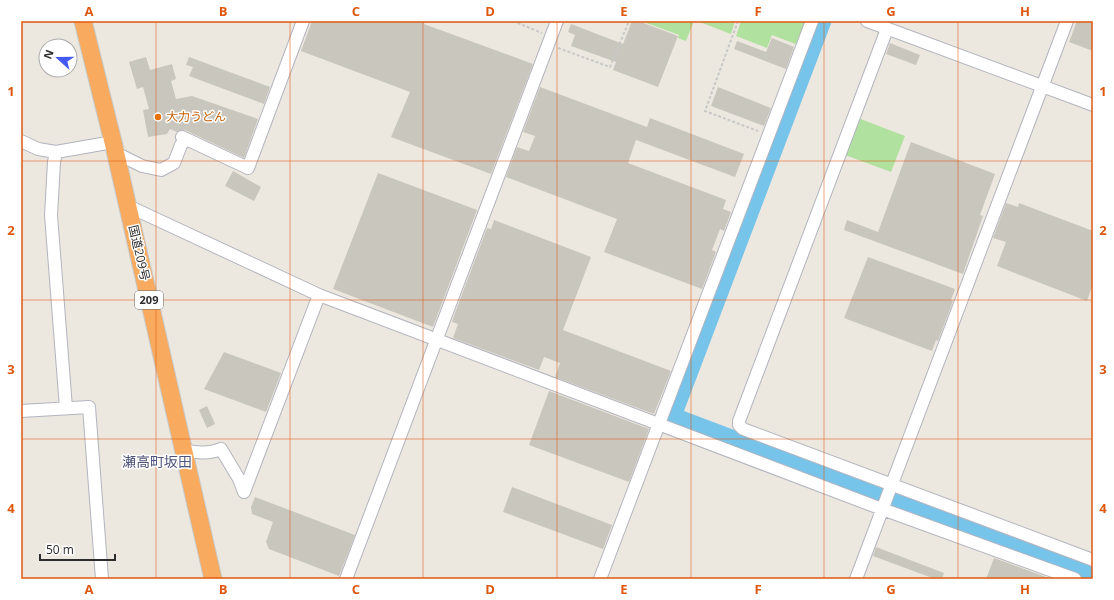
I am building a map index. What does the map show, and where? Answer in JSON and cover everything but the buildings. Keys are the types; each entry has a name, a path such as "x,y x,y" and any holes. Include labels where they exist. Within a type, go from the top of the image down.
{"highway":[{"name":"国道209号","path":"83,21 115,148 213,579"}],"street":[{"path":"21,141 38,149 56,152 115,148 142,166 161,170 174,163 184,138 248,168 303,21"},
{"path":"346,579 557,21"},
{"path":"600,579 812,21"},
{"path":"867,21 1093,105"},
{"path":"856,579 1067,21"},
{"path":"887,29 739,420 739,425 743,429 1093,560"},
{"path":"56,152 51,214 66,408"},
{"path":"128,206 319,295 882,509 1075,579"},
{"path":"184,450 195,452 214,452 221,449 239,479 244,492 319,295"},
{"path":"21,411 89,407 102,579"}],"path":[{"path":"513,21 549,40 610,67 629,21"},
{"path":"738,21 705,111 769,135"}],"green space":[{"path":"641,21 694,21 686,41 678,38 679,35"},
{"path":"697,21 735,21 731,34"},
{"path":"741,21 808,21 798,45 772,35 767,48 736,36"},
{"path":"858,118 905,136 891,172 845,155"}],"water":[{"path":"815,21 832,21 684,411 1093,566 1093,579 1085,579 666,423 665,420"}],"place":[{"name":"大力うどん","path":"158,117"}],"district":[{"name":"瀬高町坂田","path":"157,462"}]}
